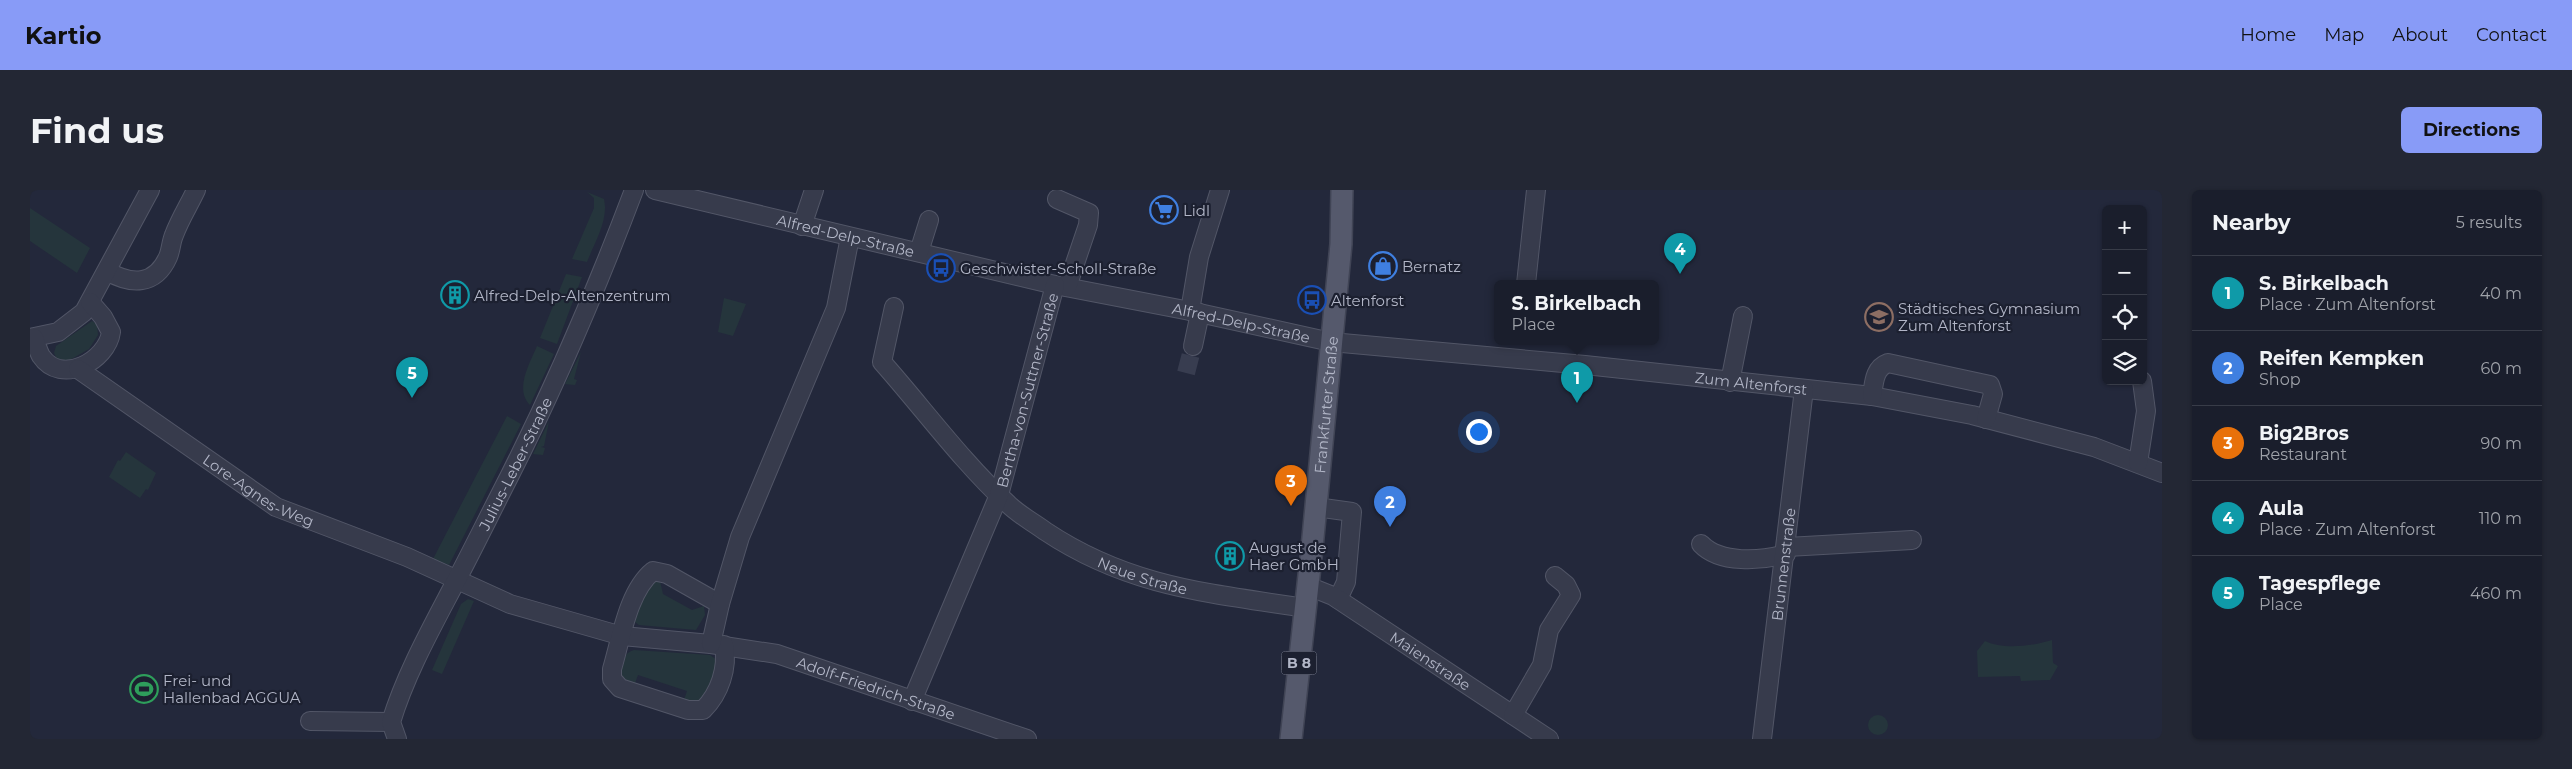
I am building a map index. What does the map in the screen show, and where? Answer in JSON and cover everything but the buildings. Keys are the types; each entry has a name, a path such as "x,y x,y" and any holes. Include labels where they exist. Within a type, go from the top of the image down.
{"main road":[{"name":"Frankfurter Straße","path":"1291,739 1342,244 1342,190"}],"street":[{"path":"90,302 107,323 111,332 110,342 101,354 78,369 66,370 52,366 41,356 32,338 49,335 68,326 84,312 150,190"},
{"path":"107,271 123,280 137,281 149,278 160,270 168,256 174,234 196,190"},
{"name":"Julius-Leber-Straße","path":"394,731 429,633 520,456 567,355 634,190"},
{"name":"Alfred-Delp-Straße","path":"655,190 1061,286 1195,312 1331,342"},
{"path":"802,226 814,190"},
{"path":"1193,346 1199,257 1220,190"},
{"path":"1526,280 1536,190"},
{"name":"Bertha-von-Suttner-Straße","path":"912,701 999,496 1061,286 1088,225 1088,213 1057,199"},
{"path":"920,252 929,220"},
{"path":"720,604 667,574 654,571 645,579 628,609 611,674 614,682 620,688 697,711 703,710 708,704 724,675 726,662 718,645 720,604 740,537 836,308 850,237"},
{"name":"Bertha-von-Suttner-Straße","path":"894,307 882,362 999,496"},
{"path":"1730,382 1743,316"},
{"name":"Zum Altenforst","path":"1331,342 1520,350 1730,382 1872,396 1936,407 2094,447 2162,474"},
{"path":"1872,396 1879,369 1888,363 1898,365 1990,385 1993,394 1986,419"},
{"name":"Lore-Agnes-Weg","path":"78,369 276,507 407,557 456,580"},
{"path":"2138,463 2146,411 2143,385"},
{"name":"Brunnenstraße","path":"1762,739 1804,389"},
{"name":"Neue Straße","path":"999,496 1022,515 1059,540 1107,565 1177,588 1305,608"},
{"path":"1316,507 1352,512 1346,582 1338,599"},
{"path":"1701,544 1708,551 1721,556 1764,560 1786,550 1912,540"},
{"path":"1513,715 1542,665 1549,630 1571,595 1566,585 1555,576"},
{"name":"Adolf-Friedrich-Straße","path":"456,580 510,604 622,636 718,645 795,659 912,701 1027,739"},
{"name":"Maienstraße","path":"1308,586 1338,599 1549,739"},
{"path":"310,721 394,731"}],"shaded area":[{"path":"587,192 604,199 605,207 603,223 587,262 572,259 594,208 594,198"},
{"path":"30,208 90,248 77,273 30,241"},
{"path":"566,274 582,277 557,344 540,338"},
{"path":"724,298 746,304 733,336 718,332"},
{"path":"92,321 97,324 98,335 89,349 68,361 57,359 54,353 56,346"},
{"path":"537,346 554,354 530,405 525,399 523,384 527,368"},
{"path":"581,352 574,379 577,380 575,385 565,384"},
{"path":"507,416 521,424 449,565 433,559"},
{"path":"549,421 544,446 541,447 545,448 543,455 533,454"},
{"path":"126,452 156,473 148,490 146,489 140,498 109,477 118,460 120,461"},
{"path":"656,580 660,581 663,594 692,610 704,606 705,615 696,630 639,625 635,622 641,599"},
{"path":"468,599 474,601 442,674 432,670 461,604"},
{"path":"2052,640 2053,663 2058,666 2050,680 2021,681 2020,676 1978,677 1977,651 1985,641 1992,644 2018,646"},
{"path":"634,650 710,655 717,660 718,674 699,703 683,703 687,691 638,675 634,686 622,678 622,665 625,657"},
{"path":"1878,715 1885,718 1888,725 1885,732 1878,735 1871,732 1868,725 1871,718"}],"tunnel":[{"path":"1186,373 1193,346"}],"place":[{"name":"Lidl","path":"1164,210"},
{"name":"Bernatz","path":"1383,266"},
{"name":"Geschwister-Scholl-Straße","path":"941,268"},
{"name":"Aula","path":"1680,274"},
{"name":"Alfred-Delp-Altenzentrum","path":"455,295"},
{"name":"Altenforst","path":"1312,300"},
{"name":"Städtisches Gymnasium Zum Altenforst","path":"1879,317"},
{"name":"Tagespflege","path":"412,398"},
{"name":"S. Birkelbach","path":"1577,403"},
{"name":"Big2Bros","path":"1291,506"},
{"name":"Reifen Kempken","path":"1390,527"},
{"name":"August de Haer GmbH","path":"1230,556"},
{"name":"Frei- und Hallenbad AGGUA","path":"144,689"}]}
